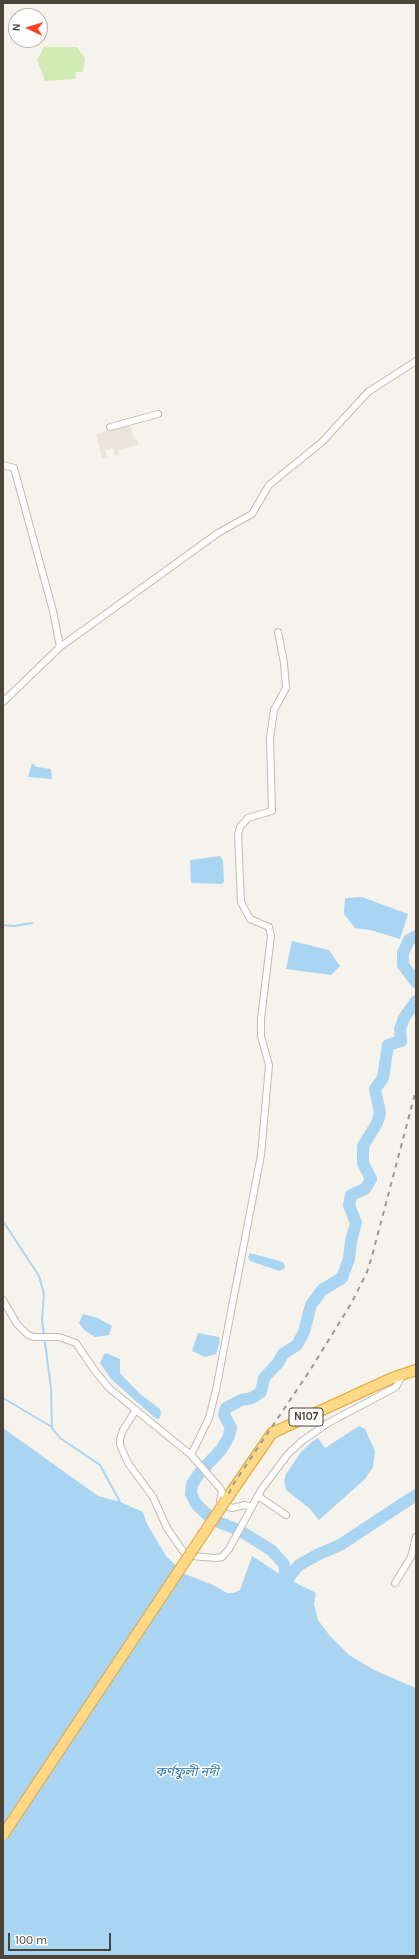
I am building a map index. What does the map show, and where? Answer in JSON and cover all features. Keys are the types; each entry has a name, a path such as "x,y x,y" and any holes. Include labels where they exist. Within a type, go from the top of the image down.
{"highway":[{"name":"N107","path":"3,1835 272,1433 403,1374 416,1370"}],"street":[{"path":"3,702 60,647 218,533 252,514 269,485 322,442 368,392 416,361"},
{"path":"110,427 158,414"},
{"path":"3,465 14,468 53,611 60,647"},
{"path":"191,1455 208,1418 216,1390 261,1155 269,1065 261,1036 260,1019 272,936 268,927 250,919 246,915 241,902 238,835 240,827 248,818 272,812 270,738 274,710 286,688 284,663 278,632"},
{"path":"3,1300 16,1324 28,1335 34,1337 59,1337 76,1343 102,1381 191,1455 211,1476 222,1492 220,1501 224,1505 232,1508 245,1505 252,1507"},
{"path":"136,1410 120,1434 120,1445 132,1470 153,1497 167,1528 185,1554 191,1556 216,1558 225,1554 258,1496 276,1468 298,1445 315,1431 342,1414 396,1387 403,1374"},
{"path":"258,1496 286,1515"},
{"path":"395,1583 411,1557 416,1536"}],"shaded area":[{"path":"130,424 134,440 137,439 138,445 118,450 119,455 115,456 113,448 105,450 107,457 102,458 96,434"}],"green space":[{"path":"48,47 77,47 85,58 83,72 76,72 75,79 45,81 37,60 43,48"}],"water":[{"path":"32,763 37,767 51,769 52,779 28,777"},
{"path":"220,856 223,860 224,882 222,884 191,883 190,860"},
{"path":"362,897 408,914 400,939 370,930 355,928 344,914 345,898"},
{"path":"292,941 329,950 340,966 331,975 286,969"},
{"path":"250,1253 283,1262 285,1266 284,1269 280,1271 250,1261 248,1257"},
{"path":"83,1314 98,1318 112,1326 109,1335 95,1337 84,1330 79,1323"},
{"path":"198,1333 219,1337 220,1342 216,1354 205,1357 192,1351"},
{"path":"106,1353 120,1359 120,1373 140,1394 160,1409 161,1414 159,1419 155,1418 111,1379 100,1363 104,1354"},
{"path":"359,1426 365,1429 375,1451 373,1467 365,1479 319,1520 309,1508 286,1490 284,1481 286,1474 301,1452 313,1441 318,1438 325,1448"},
{"name":"কর্ণফুলী নদী","path":"3,1428 98,1496 120,1502 143,1512 147,1524 166,1556 185,1574 213,1585 227,1593 234,1593 240,1590 252,1556 286,1578 316,1593 314,1604 318,1620 330,1636 349,1655 376,1671 416,1688 416,1956 3,1956"}],"waterway":[{"path":"3,925 14,926 32,923"},
{"path":"416,936 409,940 403,953 403,965 416,982"},
{"path":"286,1578 284,1564 271,1550 239,1530 213,1520 197,1505 191,1494 192,1484 201,1471 221,1450 228,1438 231,1428 224,1415 226,1408 241,1400 252,1398 261,1392 264,1378 278,1363 283,1354 297,1345 304,1332 311,1305 322,1290 342,1278 349,1259 351,1241 356,1223 349,1205 351,1195 365,1189 371,1179 363,1163 363,1146 377,1123 380,1113 375,1089 383,1078 388,1045 401,1041 400,1029 404,1018 416,1001"},
{"path":"3,1221 39,1276 44,1294 42,1320 51,1388 52,1428 60,1438 100,1465 120,1502 119,1504"},
{"path":"3,1398 52,1427"},
{"path":"284,1583 299,1565 340,1545 416,1495"}],"railway":[{"path":"3,1836 225,1501 234,1483 309,1372 352,1302 367,1272 372,1256 416,1090"}]}
